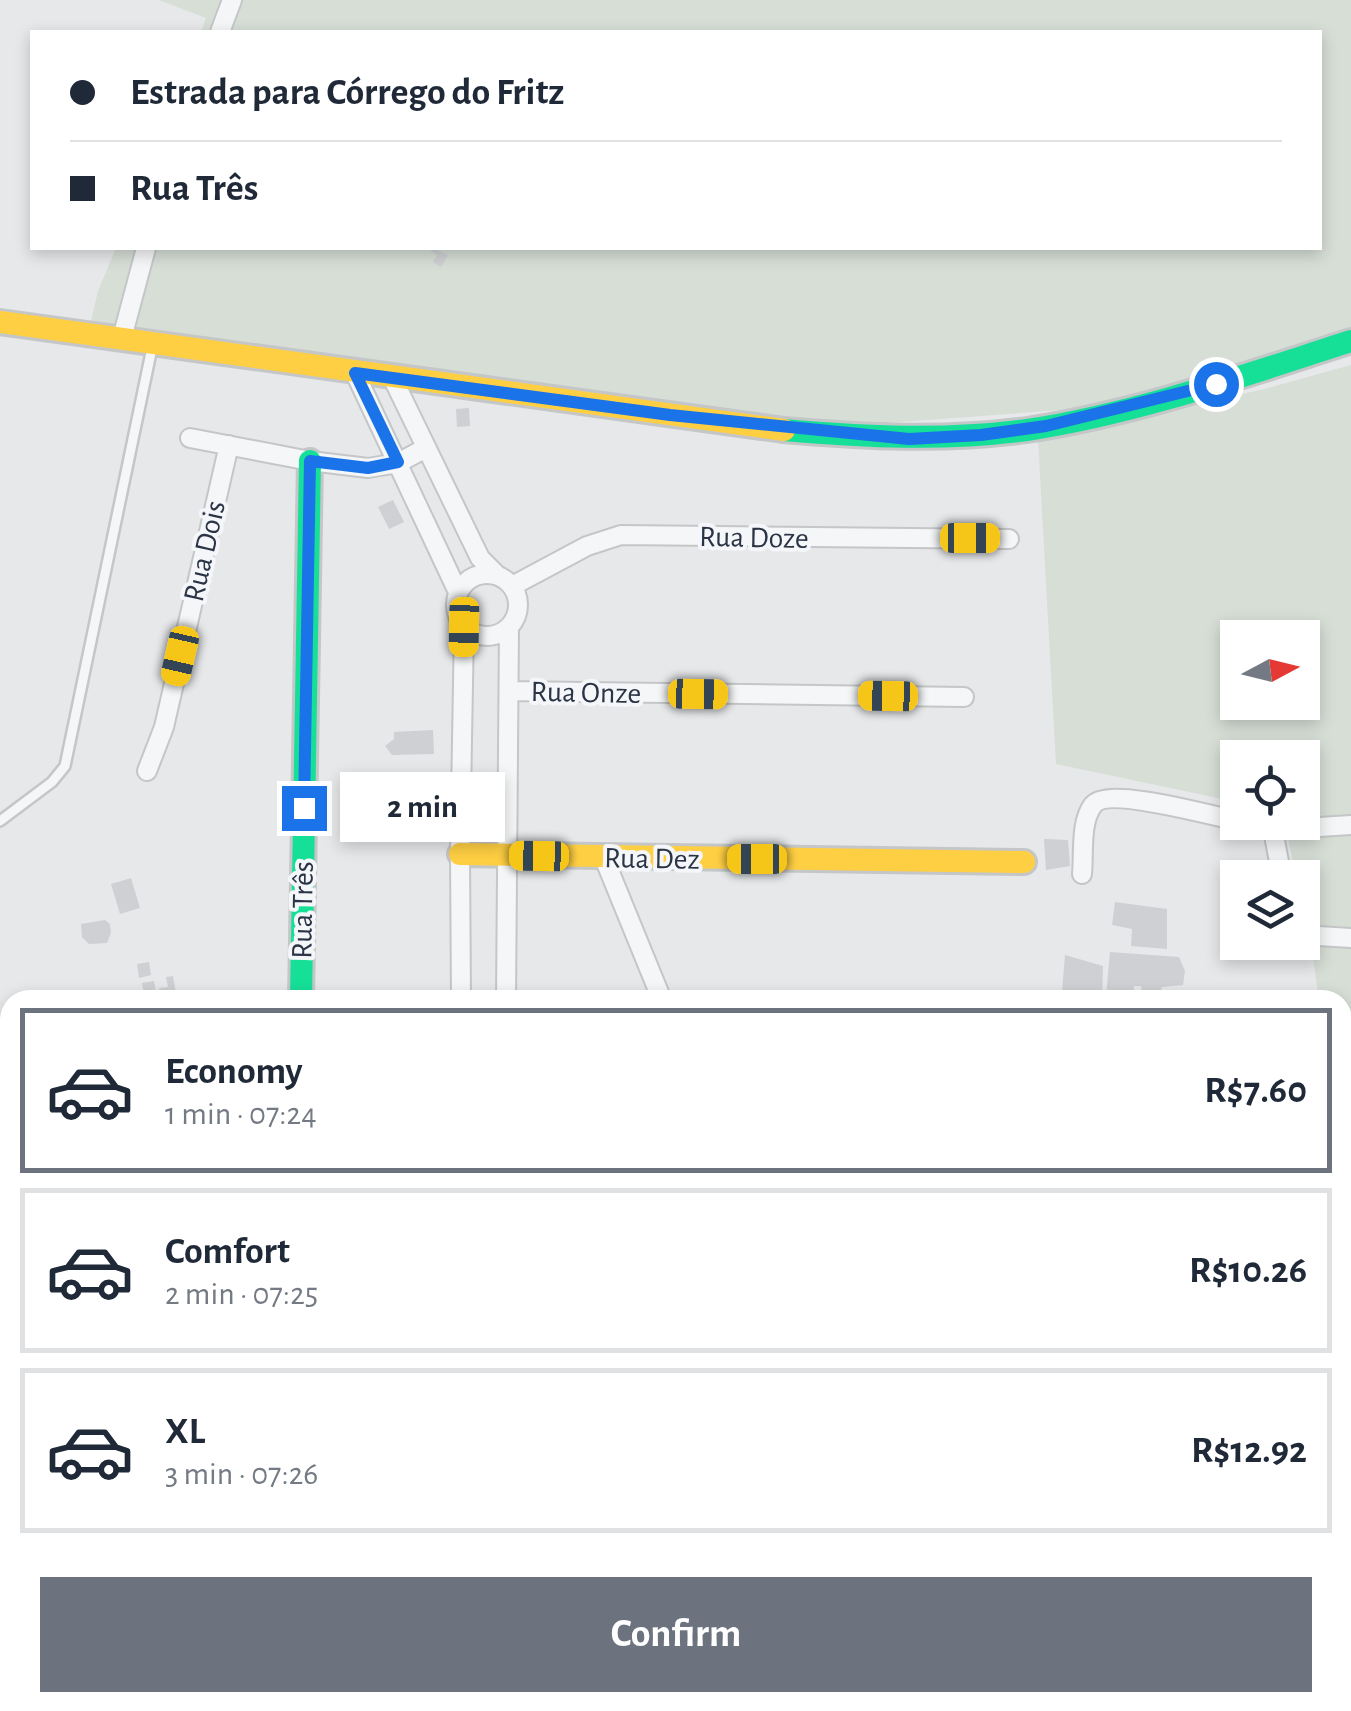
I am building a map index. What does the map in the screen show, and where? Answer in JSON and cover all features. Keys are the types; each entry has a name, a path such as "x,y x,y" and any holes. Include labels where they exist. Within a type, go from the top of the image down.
{"street":[{"path":"221,30 232,0"},
{"path":"122,338 145,250"},
{"path":"0,322 689,418 909,439 1032,428 1123,409 1351,341"},
{"path":"355,373 458,592 456,614 464,627 461,990"},
{"path":"393,379 480,558 516,594 517,612 508,627 506,990"},
{"path":"190,438 368,468 398,462 424,449"},
{"name":"Rua Dois","path":"147,771 164,726 228,445"},
{"name":"Rua Três","path":"301,990 310,461"},
{"name":"Rua Doze","path":"504,581 621,536 1009,539"},
{"path":"458,592 473,577 504,581"},
{"path":"464,627 484,636 508,627"},
{"name":"Rua Onze","path":"509,691 964,697"},
{"path":"1082,874 1086,821 1100,799 1122,797 1220,818"},
{"path":"1320,827 1351,825"},
{"name":"Rua Dez","path":"460,854 1024,862"},
{"path":"604,858 658,990"},
{"path":"1320,935 1351,938"}],"lane":[{"path":"0,821 52,782 64,766 153,342"}],"shaded area":[{"path":"159,0 1351,0 1351,329 1204,379 1074,409 887,423 765,417 90,326 98,291 115,250 1322,250 1322,30 202,30 206,18"},
{"path":"1351,365 1351,990 1317,990 1314,960 1320,960 1320,860 1293,860 1288,840 1320,840 1320,740 1220,740 1220,798 1056,764 1038,438 1265,389"}],"building":[{"path":"437,250 448,255 441,267 433,262 437,255 431,252"},
{"path":"469,408 470,426 457,427 456,409"},
{"path":"393,500 404,522 389,529 378,507"},
{"path":"433,730 434,754 392,755 385,746 394,739 394,732"},
{"path":"1044,839 1068,840 1070,866 1046,870"},
{"path":"131,878 140,908 120,914 111,884"},
{"path":"1115,902 1167,909 1167,949 1131,946 1132,929 1112,925"},
{"path":"105,920 111,933 107,943 89,944 82,937 81,924"},
{"path":"1110,952 1179,957 1185,971 1183,985 1161,990 1134,986 1134,990 1107,990"},
{"path":"1065,955 1103,966 1102,990 1062,990"},
{"path":"149,962 151,975 139,978 137,964"},
{"path":"173,976 175,990 159,990 168,987 166,977"},
{"path":"154,981 156,990 143,990 142,983"}],"traffic: fast":[{"path":"784,430 906,437 1027,430 1150,403 1351,341"},
{"path":"301,990 310,461"}],"traffic: slow":[{"path":"0,322 784,430"},
{"path":"460,854 1024,862"}],"route":[{"path":"304,808 310,461 368,468 398,462 355,373 670,415 909,439 1046,426 1216,384"}]}
